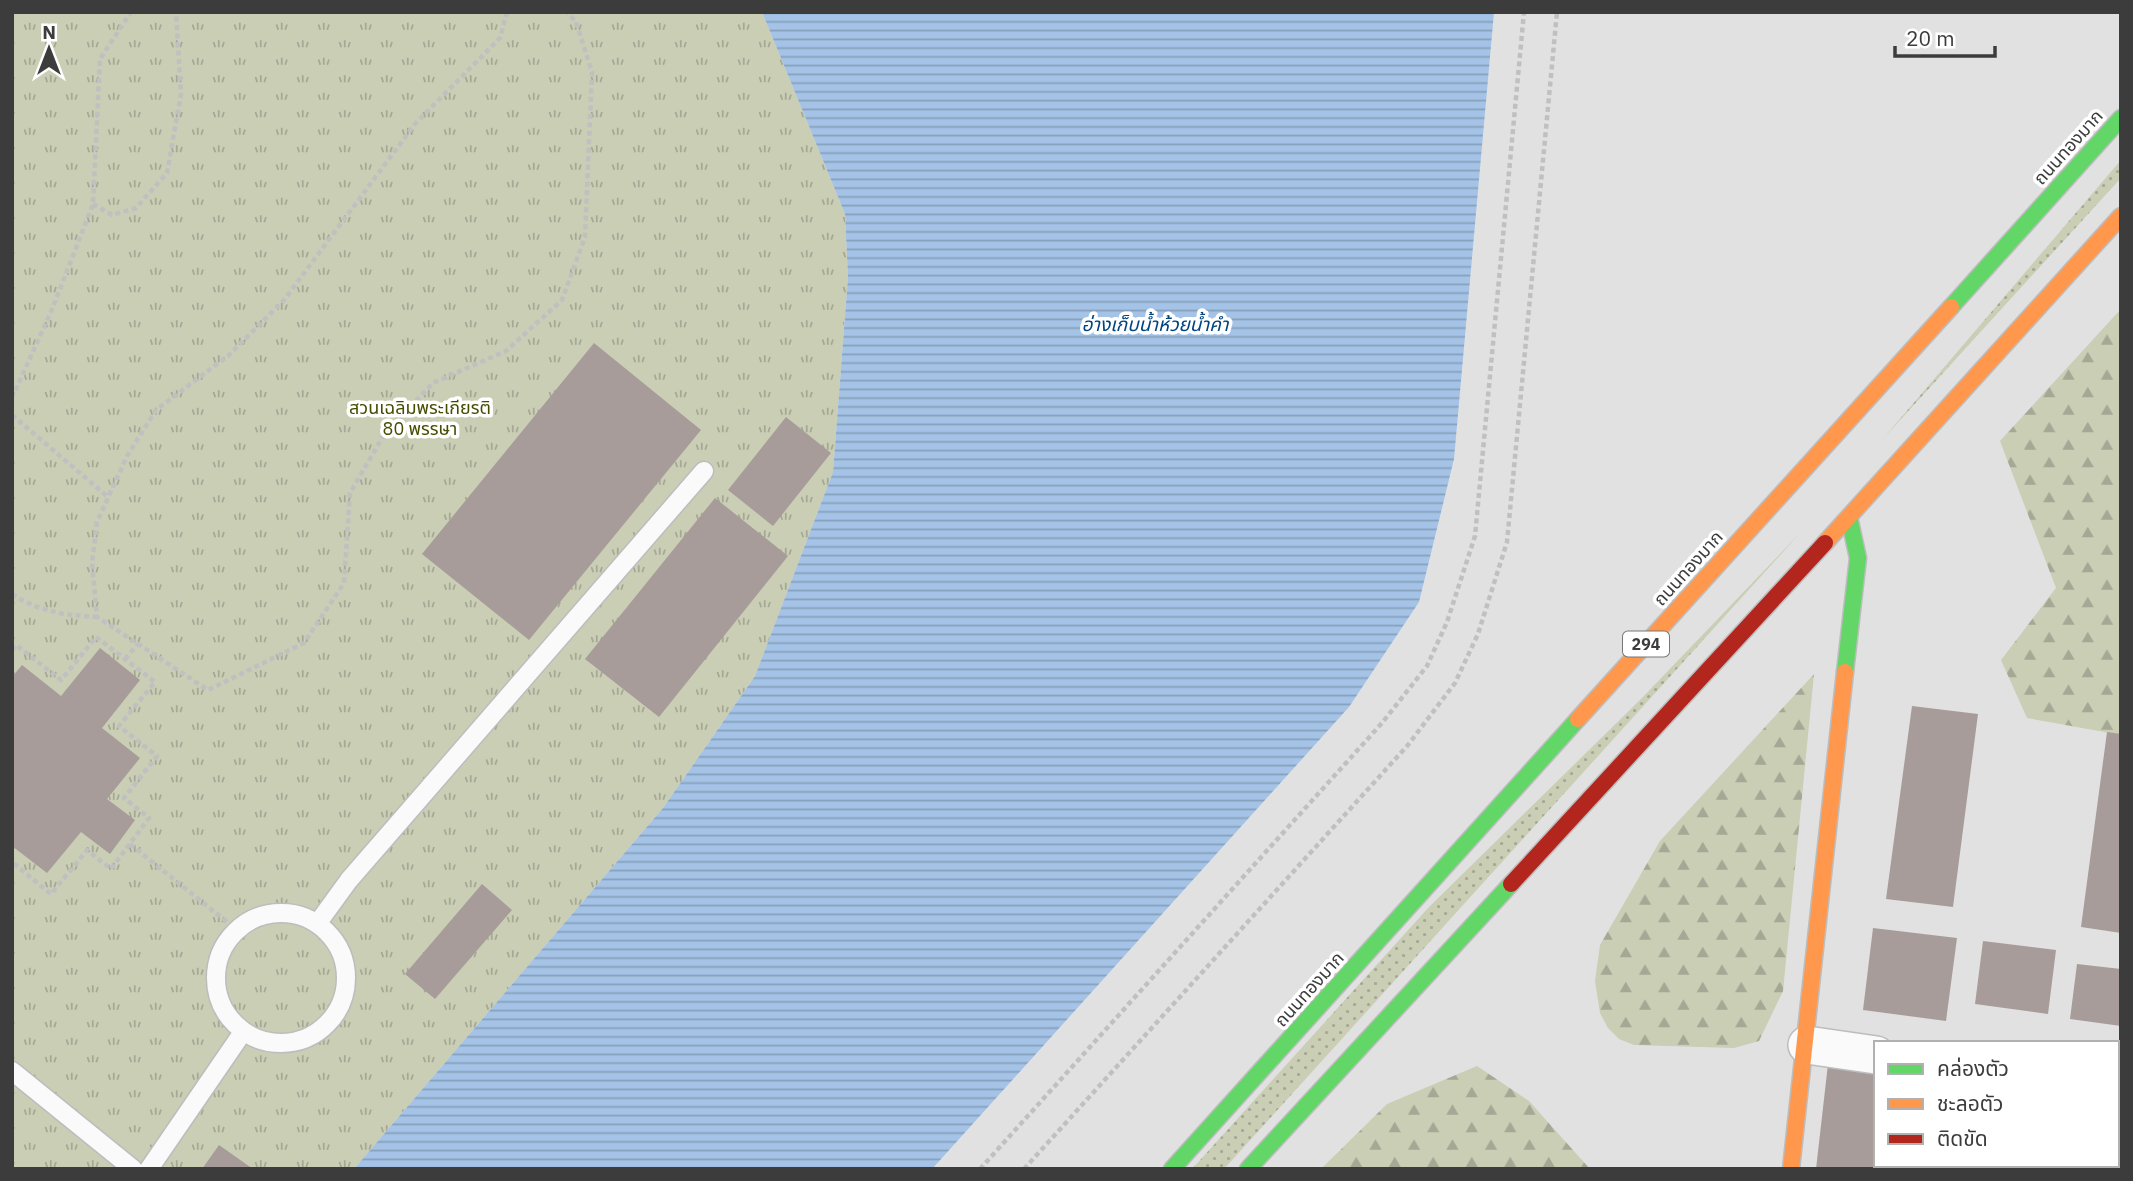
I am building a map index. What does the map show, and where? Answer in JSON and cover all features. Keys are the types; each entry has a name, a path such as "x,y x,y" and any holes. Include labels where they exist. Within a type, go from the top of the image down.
{"main road":[{"name":"ถนนทองมาก","path":"1172,1169 2121,118"},
{"path":"1248,1169 1849,517 2121,216"},
{"path":"1791,1169 1807,1045 1858,558 1849,517"}],"street":[{"path":"1807,1045 1874,1055"}],"lane":[{"path":"317,923 349,880 704,471"},
{"path":"274,914 296,915 317,923 334,940 345,960 347,983 342,1006 328,1025 309,1038 287,1044 264,1041 243,1031 227,1016 218,995 216,973 221,952 237,930 252,920 274,914"},
{"path":"149,1169 243,1031"},
{"path":"12,1071 132,1169"}],"path":[{"path":"12,398 53,307 93,204 100,59 131,12"},
{"path":"93,204 112,215 136,208 167,173 181,94 176,12"},
{"path":"97,617 92,563 97,522 107,496 156,410 229,355 284,300 415,124 500,38 507,12"},
{"path":"12,594 32,607 57,614 97,617 208,690 304,643 344,583 350,493 385,433 433,383 506,351 562,300 585,237 592,72 576,22 568,12"},
{"path":"979,1169 1373,733 1427,666 1447,622 1475,536 1524,12"},
{"path":"1024,1169 1408,745 1455,683 1478,634 1507,542 1557,12"},
{"path":"12,415 107,496"},
{"path":"12,650 16,645 61,680 96,636 155,682 119,726 157,756 124,798 149,818 111,869 87,850 51,894 12,862"},
{"path":"125,659 138,644"},
{"path":"130,844 237,930"}],"green space":[{"name":"สวนเฉลิมพระเกียรติ 80 พรรษา","path":"12,12 762,12 845,214 848,277 833,472 755,676 663,808 354,1169 12,1169"},
{"path":"2121,160 2121,178 1882,440"},
{"path":"2121,309 2121,735 2027,718 2001,660 2056,588 2000,441"},
{"path":"1801,532 1224,1169 1192,1169 1429,907 1643,697"},
{"path":"1814,674 1783,991 1759,1041 1734,1048 1634,1045 1619,1039 1608,1028 1600,1013 1595,981 1600,945 1660,841"},
{"path":"1477,1066 1529,1101 1590,1169 1321,1169 1387,1104"}],"water":[{"name":"อ่างเก็บน้ำห้วยน้ำคำ","path":"762,12 1494,12 1454,459 1419,602 1349,707 932,1169 354,1169 663,808 755,676 833,472 848,277 845,214"}],"building":[{"path":"594,343 701,430 529,640 422,554"},
{"path":"786,417 831,453 773,526 728,490"},
{"path":"715,498 788,556 659,717 585,659"},
{"path":"100,648 140,680 102,728 140,758 107,799 135,820 110,854 81,832 47,873 12,846 12,677 22,665 61,696"},
{"path":"1912,706 1978,714 1953,907 1886,899"},
{"path":"2107,732 2121,734 2121,933 2081,927"},
{"path":"482,884 512,910 435,999 405,974"},
{"path":"1873,928 1957,938 1946,1021 1863,1010"},
{"path":"1983,941 2056,950 2048,1014 1975,1004"},
{"path":"2077,964 2121,969 2121,1026 2070,1019"},
{"path":"1828,1064 1874,1069 1874,1167 1926,1169 1816,1169"},
{"path":"2121,1116 2121,1169 2068,1169 2119,1167"},
{"path":"219,1145 253,1169 202,1169"},
{"path":"1944,1167 2014,1167 2014,1169"}],"traffic: fast":[{"path":"1951,307 2121,118"},
{"path":"1845,672 1858,558 1849,517"},
{"path":"1172,1169 1578,719"},
{"path":"1248,1169 1511,884"}],"traffic: slow":[{"path":"1825,543 2121,216"},
{"path":"1578,719 1951,307"},
{"path":"1791,1169 1845,672"}],"traffic: jam":[{"path":"1511,884 1825,543"}]}
